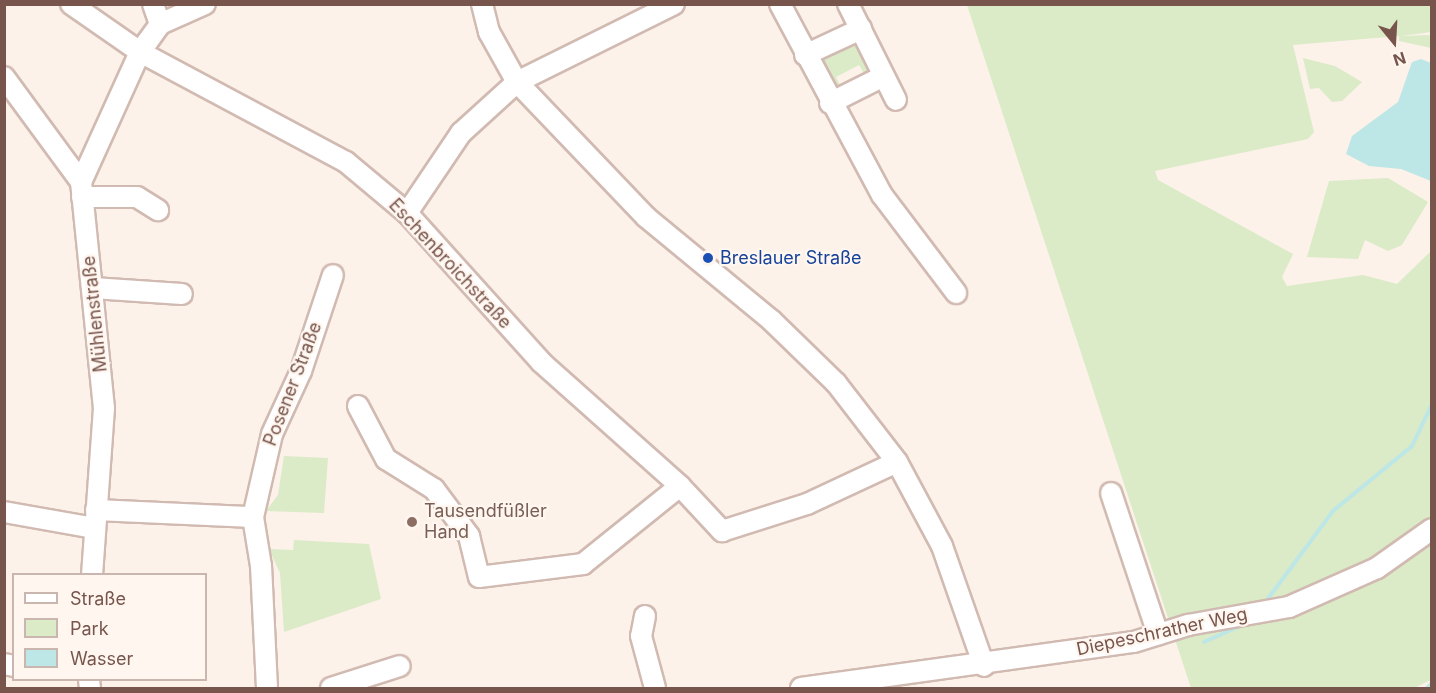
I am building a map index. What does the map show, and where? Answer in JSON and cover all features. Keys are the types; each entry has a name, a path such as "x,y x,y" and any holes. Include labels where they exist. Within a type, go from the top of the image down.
{"street":[{"name":"Eschenbroichstraße","path":"71,4 140,52 346,162 407,213 541,362 680,486 722,531 807,504 897,462"},
{"path":"153,4 160,24"},
{"path":"158,210 137,197 82,189 140,52 160,24 205,4"},
{"path":"482,4 489,32 517,82 646,217 771,320 836,383 897,462 942,546 984,666"},
{"path":"407,213 461,134 517,82 674,4"},
{"path":"780,4 830,103 882,195 956,293"},
{"path":"848,4 896,100"},
{"path":"805,55 861,29"},
{"path":"830,103 884,76"},
{"name":"Mühlenstraße","path":"4,77 82,189 104,408 92,573"},
{"name":"Posener Straße","path":"253,517 272,434 301,371 333,275"},
{"path":"93,288 182,294"},
{"path":"358,406 386,459 434,489 469,536 479,577 583,564 680,486"},
{"path":"1111,493 1158,634"},
{"path":"4,512 95,519 253,517 261,566 267,688"},
{"name":"Diepeschrather Weg","path":"801,688 984,666 1289,607 1334,591 1431,529"},
{"path":"645,616 641,636 655,688"},
{"path":"331,688 400,666"}],"green space":[{"path":"967,5 1431,5 1431,32 1401,36 1431,35 1431,48 1399,41 1399,36 1293,45 1314,132 1308,139 1155,171 1158,180 1293,254 1282,277 1287,286 1363,275 1397,284 1431,251 1431,680 1414,688 1191,688"},
{"path":"843,41 859,42 869,67 865,75 859,65 836,77 841,87 832,89 816,60"},
{"path":"1303,58 1335,66 1362,82 1342,101 1332,102 1319,88 1310,89"},
{"path":"1388,178 1428,202 1402,245 1388,251 1365,240 1358,259 1307,257 1329,181"},
{"path":"284,456 328,458 324,513 266,511 278,495"},
{"path":"294,540 369,544 381,599 284,632 280,573 269,549 293,550"}],"water":[{"path":"1421,59 1431,63 1431,181 1401,169 1369,166 1346,154 1352,136 1398,102 1412,62"}],"waterway":[{"path":"1264,604 1333,511 1412,446 1432,404"},
{"path":"1204,642 1249,622"},
{"path":"1427,688 1432,683"}],"place":[{"name":"Breslauer Straße","path":"708,258"},
{"name":"Tausendfüßler Hand","path":"412,522"}]}
